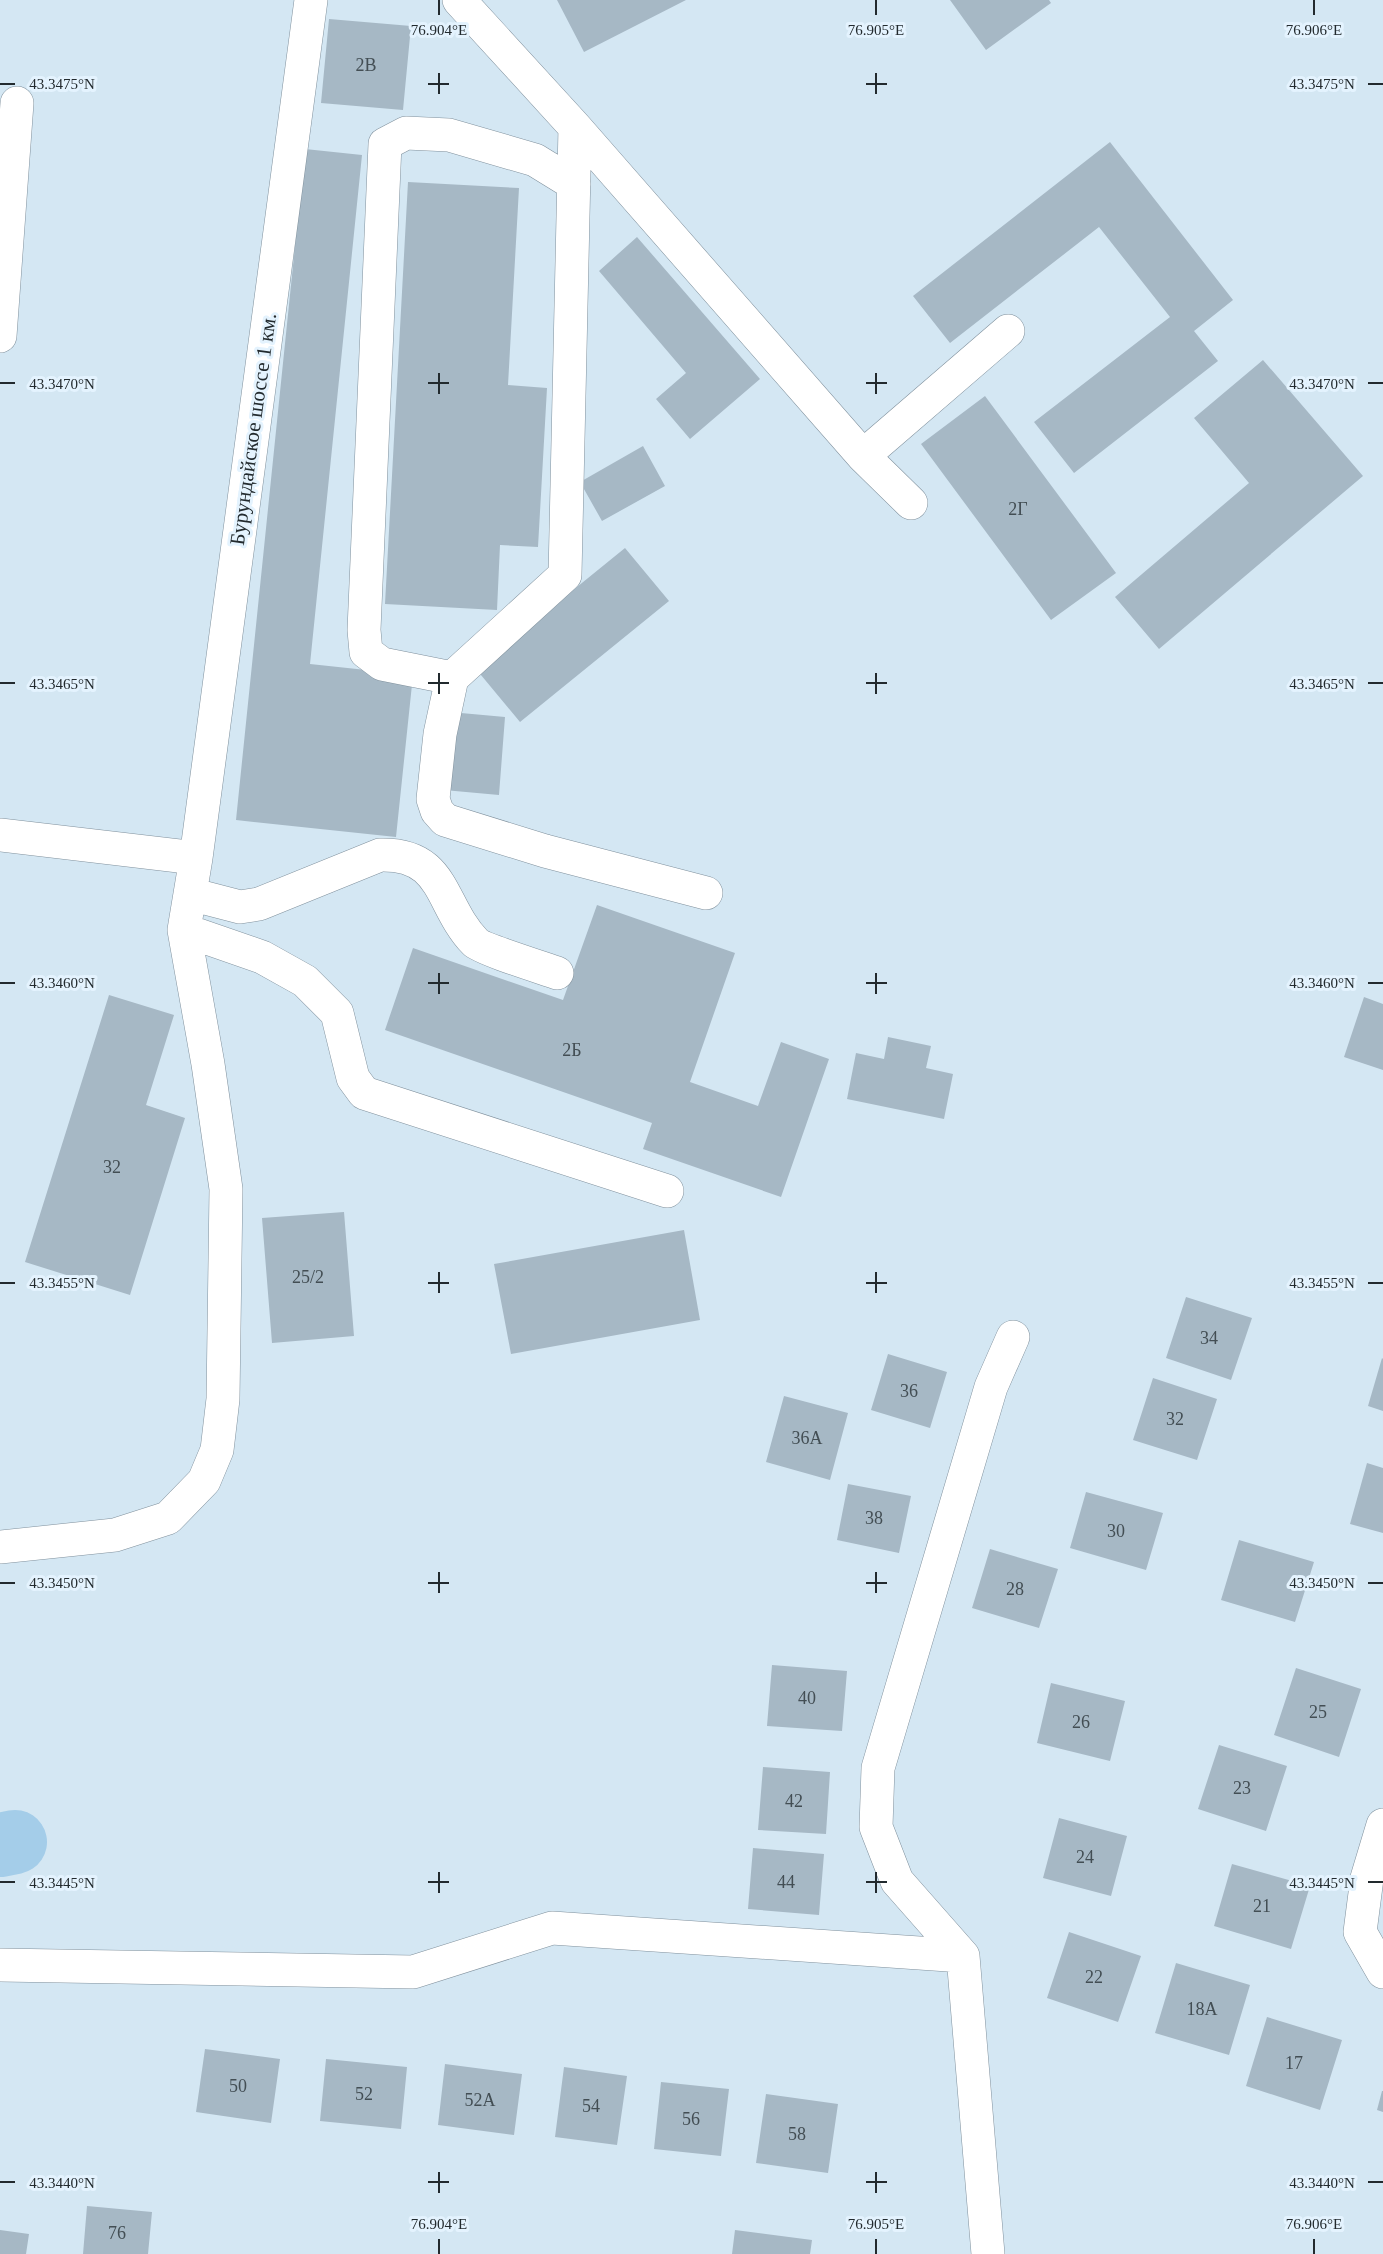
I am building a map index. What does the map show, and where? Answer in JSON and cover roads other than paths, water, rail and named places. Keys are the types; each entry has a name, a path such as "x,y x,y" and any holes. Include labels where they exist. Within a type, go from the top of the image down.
{"street":[{"name":"Бурундайское шоссе 1 км.","path":"0,1548 115,1535 168,1518 204,1481 216,1450 223,1399 226,1189 208,1064 184,930 196,858 311,0"},
{"path":"459,0 575,127 863,456 911,503"},
{"path":"0,336 17,103"},
{"path":"575,127 565,575 452,678 440,734 433,799 437,811 445,820 545,851 706,893"},
{"path":"452,678 382,663 366,651 364,618 386,144 406,133 449,135 535,160 574,184"},
{"path":"863,456 1008,331"},
{"path":"0,836 196,858"},
{"path":"190,894 240,907 259,904 380,855 396,855 419,861 439,882 455,915 476,944 557,974"},
{"path":"184,930 262,957 305,981 337,1013 354,1078 364,1093 667,1191"},
{"path":"988,2254 963,1956 897,1881 876,1827 878,1768 992,1387 1013,1337"},
{"path":"1382,1971 1360,1932 1367,1878 1383,1825"},
{"path":"0,1965 412,1972 552,1928 963,1956"}],"waterway":[{"path":"0,1845 15,1842"}]}
